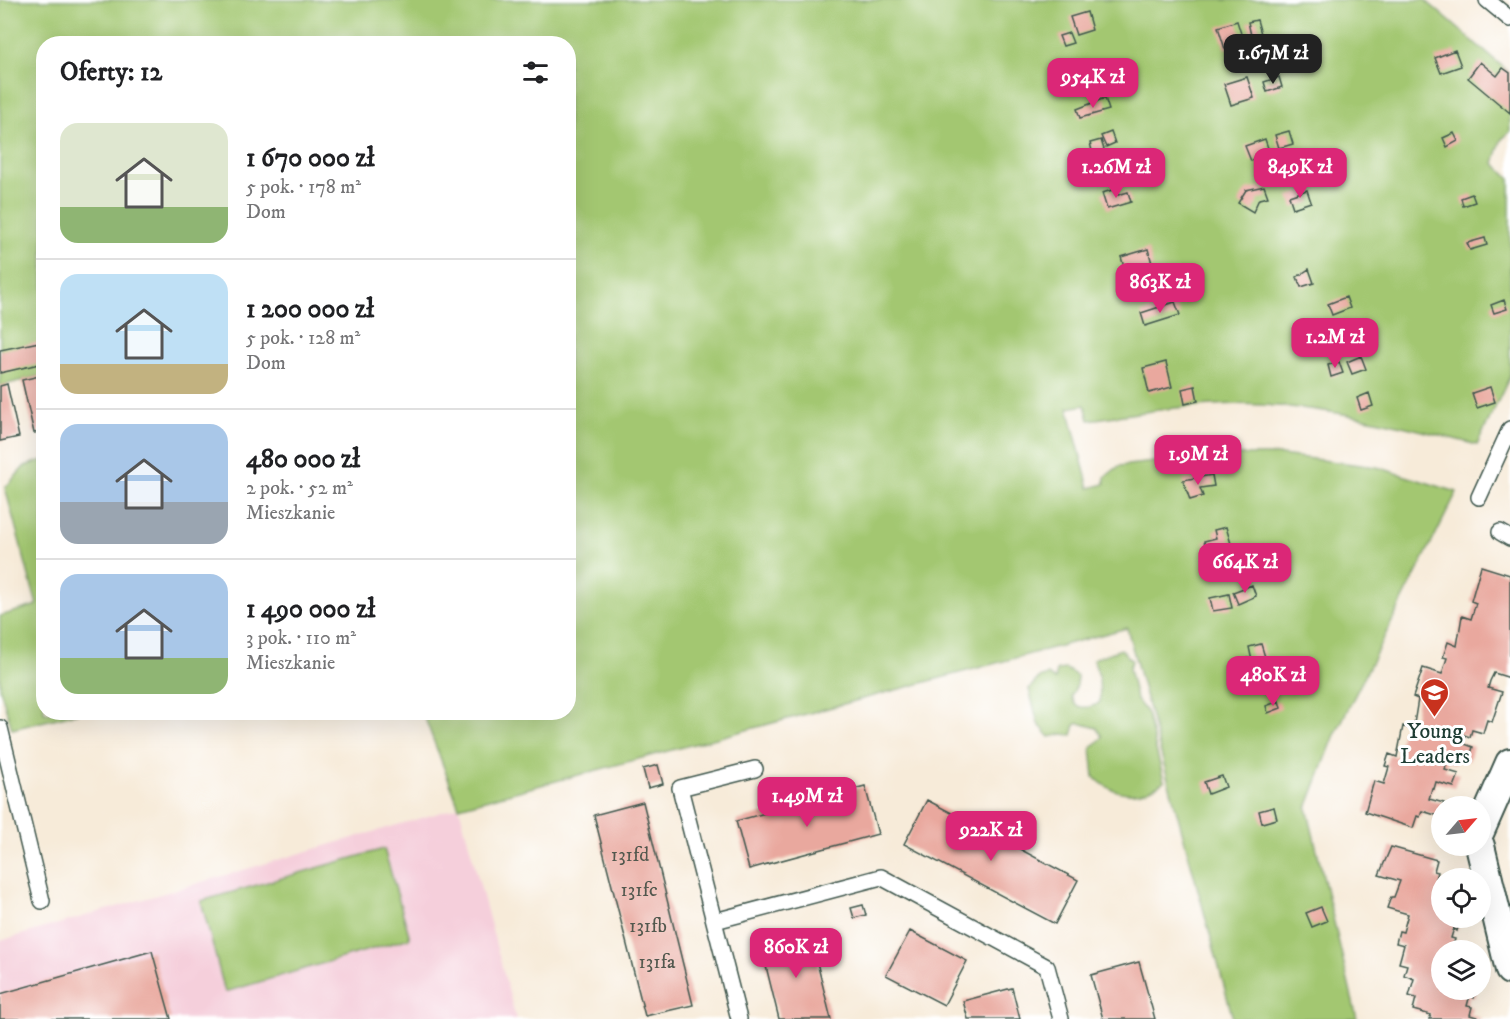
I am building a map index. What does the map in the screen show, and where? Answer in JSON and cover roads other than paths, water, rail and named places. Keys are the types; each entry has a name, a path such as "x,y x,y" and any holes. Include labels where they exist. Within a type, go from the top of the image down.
{"street":[{"path":"1491,806 1510,763"},
{"path":"1484,856 1501,893 1510,970"}],"lane":[{"path":"1488,0 1510,20"},
{"path":"1479,497 1510,429"},
{"path":"0,728 42,901"},
{"path":"740,1019 680,788 755,769"},
{"path":"715,921 881,877 1047,967 1061,1019"}],"place":[{"name":"Young Leaders","path":"1435,718"}]}
